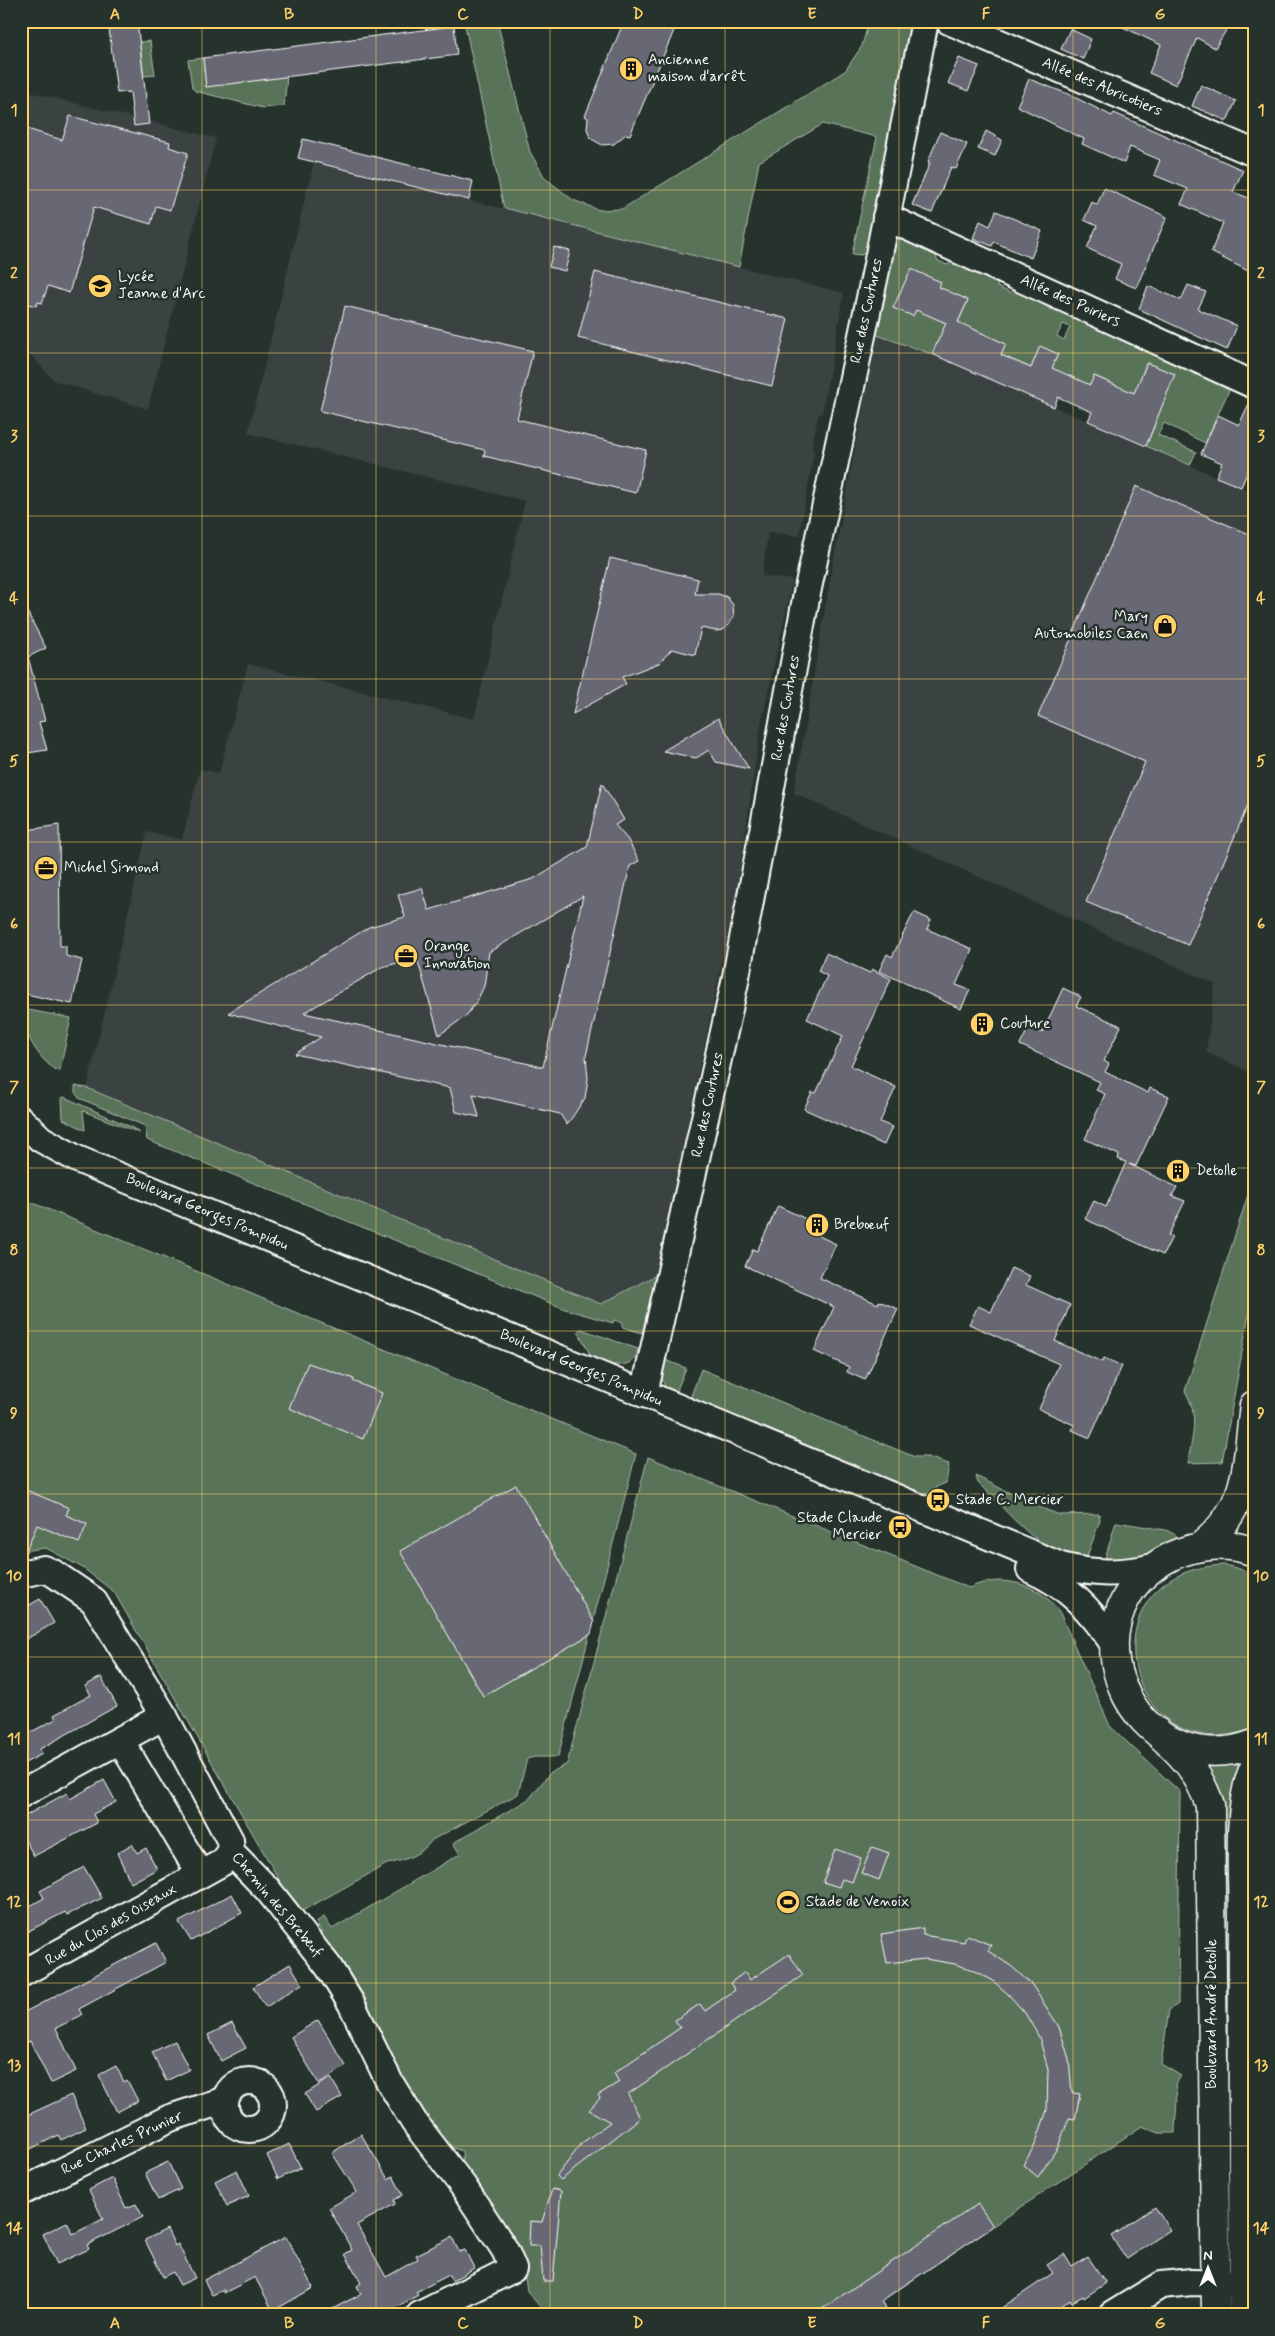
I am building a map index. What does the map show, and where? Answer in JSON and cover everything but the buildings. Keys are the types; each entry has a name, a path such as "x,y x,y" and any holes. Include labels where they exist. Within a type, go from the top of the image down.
{"main road":[{"path":"1200,1547 1216,1534 1237,1505 1245,1470 1254,1405"},
{"path":"1254,1552 1235,1547 1200,1547 1180,1553 1154,1567 1131,1590 1120,1614 1113,1643 1117,1674 1123,1692 1141,1719 1157,1732 1188,1748 1207,1751 1225,1752 1254,1744"},
{"name":"Boulevard André Detolle","path":"1157,1732 1185,1757 1202,1782 1210,1805 1216,2315"},
{"name":"Boulevard André Detolle","path":"1244,2315 1248,2079 1243,1849 1249,1778 1254,1768"}],"street":[{"name":"Rue des Coutures","path":"644,1394 735,982 807,593 926,21"},
{"name":"Allée des Abricotiers","path":"950,21 1254,153"},
{"name":"Allée des Poiriers","path":"886,217 1254,385"},
{"name":"Boulevard Georges Pompidou","path":"21,1120 41,1139 77,1158 1061,1566 1087,1572 1119,1574 1154,1567"},
{"name":"Boulevard Georges Pompidou","path":"21,1144 71,1174 1035,1571 1063,1586 1081,1602 1093,1614 1113,1643"},
{"name":"Chemin des Brebeuf","path":"23,1573 44,1569 53,1572 93,1600 164,1716 230,1840 231,1852 268,1890 328,1966 351,2003 389,2081 414,2122 463,2186 505,2250 513,2268 420,2315"},
{"path":"21,1794 164,1716"},
{"path":"120,1740 200,1874"},
{"name":"Rue du Clos des Oiseaux","path":"21,1974 52,1959 223,1862 231,1852"},
{"name":"Rue Charles Prunier","path":"21,2192 170,2118 225,2100"},
{"path":"1112,2315 1161,2285 1192,2282 1244,2282"}],"shaded area":[{"name":"Lycée Jeanne d'Arc","path":"21,90 216,138 148,409 55,381 21,345"},
{"path":"314,162 844,293 822,413 818,415 812,447 814,453 799,536 768,532 762,576 793,580 761,724 737,890 656,1275 601,1304 87,1088 147,832 182,840 200,769 219,773 248,664 474,719 525,501 248,433"},
{"path":"877,335 932,354 1254,493 1254,1074 1206,1052 1215,984 794,793 832,568"}],"green space":[{"path":"464,21 497,21 530,152 545,178 573,200 599,210 622,209 845,71 862,46 869,21 912,21 867,252 861,255 852,254 877,137 823,124 759,162 739,267 504,208"},
{"path":"150,41 155,75 144,76 140,42"},
{"path":"203,58 206,86 287,76 284,106 263,108 195,91 192,87 188,60"},
{"path":"896,233 935,250 937,260 947,265 956,259 1000,279 997,287 1011,293 1017,287 1041,298 1042,304 1052,310 1059,306 1225,383 1229,390 1205,443 1164,423 1158,435 1196,452 1190,465 1146,446 1155,425 1139,418 1160,368 1146,363 1130,409 1106,381 1095,376 1087,392 1082,382 1053,375 1040,347 1031,368 1001,355 1006,344 977,331 942,332 932,354 877,335","holes":["968,300 955,330 945,326","1063,324 1070,327 1064,340 1057,336"]},
{"path":"25,1011 71,1018 60,1070 57,1071 50,1066 33,1045 24,1019"},
{"path":"75,1086 87,1088 601,1304 656,1275 642,1333 622,1327 623,1323 614,1320 613,1323 565,1309 147,1140 145,1126 79,1098 75,1092"},
{"path":"64,1097 131,1127 140,1133 83,1111 85,1130 63,1119 62,1098"},
{"path":"1254,1176 1254,1259 1250,1270 1254,1273 1254,1302 1248,1319 1222,1462 1188,1463 1194,1418 1190,1400 1185,1391"},
{"path":"21,1198 636,1454 558,1757 534,1757 527,1759 518,1794 432,1840 412,1856 387,1864 304,1910 296,1909 114,1592 83,1568 46,1548 21,1551"},
{"path":"581,1329 638,1349 636,1356 632,1361 620,1365 606,1364 593,1360 578,1331"},
{"path":"663,1359 686,1368 674,1397 662,1380"},
{"path":"701,1369 915,1457 927,1457 949,1464 946,1483 936,1487 934,1494 916,1492 688,1404"},
{"name":"Stade de Venoix","path":"648,1457 969,1588 994,1581 1006,1581 1031,1588 1042,1594 1060,1613 1110,1726 1180,1792 1178,2004 1169,2010 1161,2064 1181,2076 1175,2085 1177,2104 1175,2133 1159,2133 1142,2126 881,2301 885,2308 875,2315 547,2315 527,2291 524,2271 463,2174 462,2151 444,2145 333,1968 330,1948 316,1922 324,1917 332,1929 460,1854 453,1843 529,1799 550,1773 567,1764"},
{"path":"976,1476 1036,1506 1060,1515 1099,1514 1100,1520 1086,1559 1068,1555 1039,1541 1014,1520 978,1483"},
{"path":"1116,1522 1166,1530 1176,1535 1177,1538 1141,1556 1102,1568"},
{"path":"1225,1565 1254,1573 1254,1728 1209,1736 1174,1724 1149,1699 1136,1667 1135,1632 1149,1599 1179,1575"},
{"path":"1241,1765 1232,1833 1222,1832 1215,1784 1208,1766"}],"place":[{"name":"Ancienne maison d'arrêt","path":"631,69"},
{"name":"Lycée Jeanne d'Arc","path":"100,286"},
{"name":"Mary Automobiles Caen","path":"1165,626"},
{"name":"Michel Simond","path":"46,868"},
{"name":"Orange Innovation","path":"406,956"},
{"name":"Couture","path":"982,1024"},
{"name":"Detolle","path":"1178,1171"},
{"name":"Brebœuf","path":"817,1225"},
{"name":"Stade C. Mercier","path":"938,1500"},
{"name":"Stade Claude Mercier","path":"900,1527"},
{"name":"Stade de Venoix","path":"788,1902"}]}
